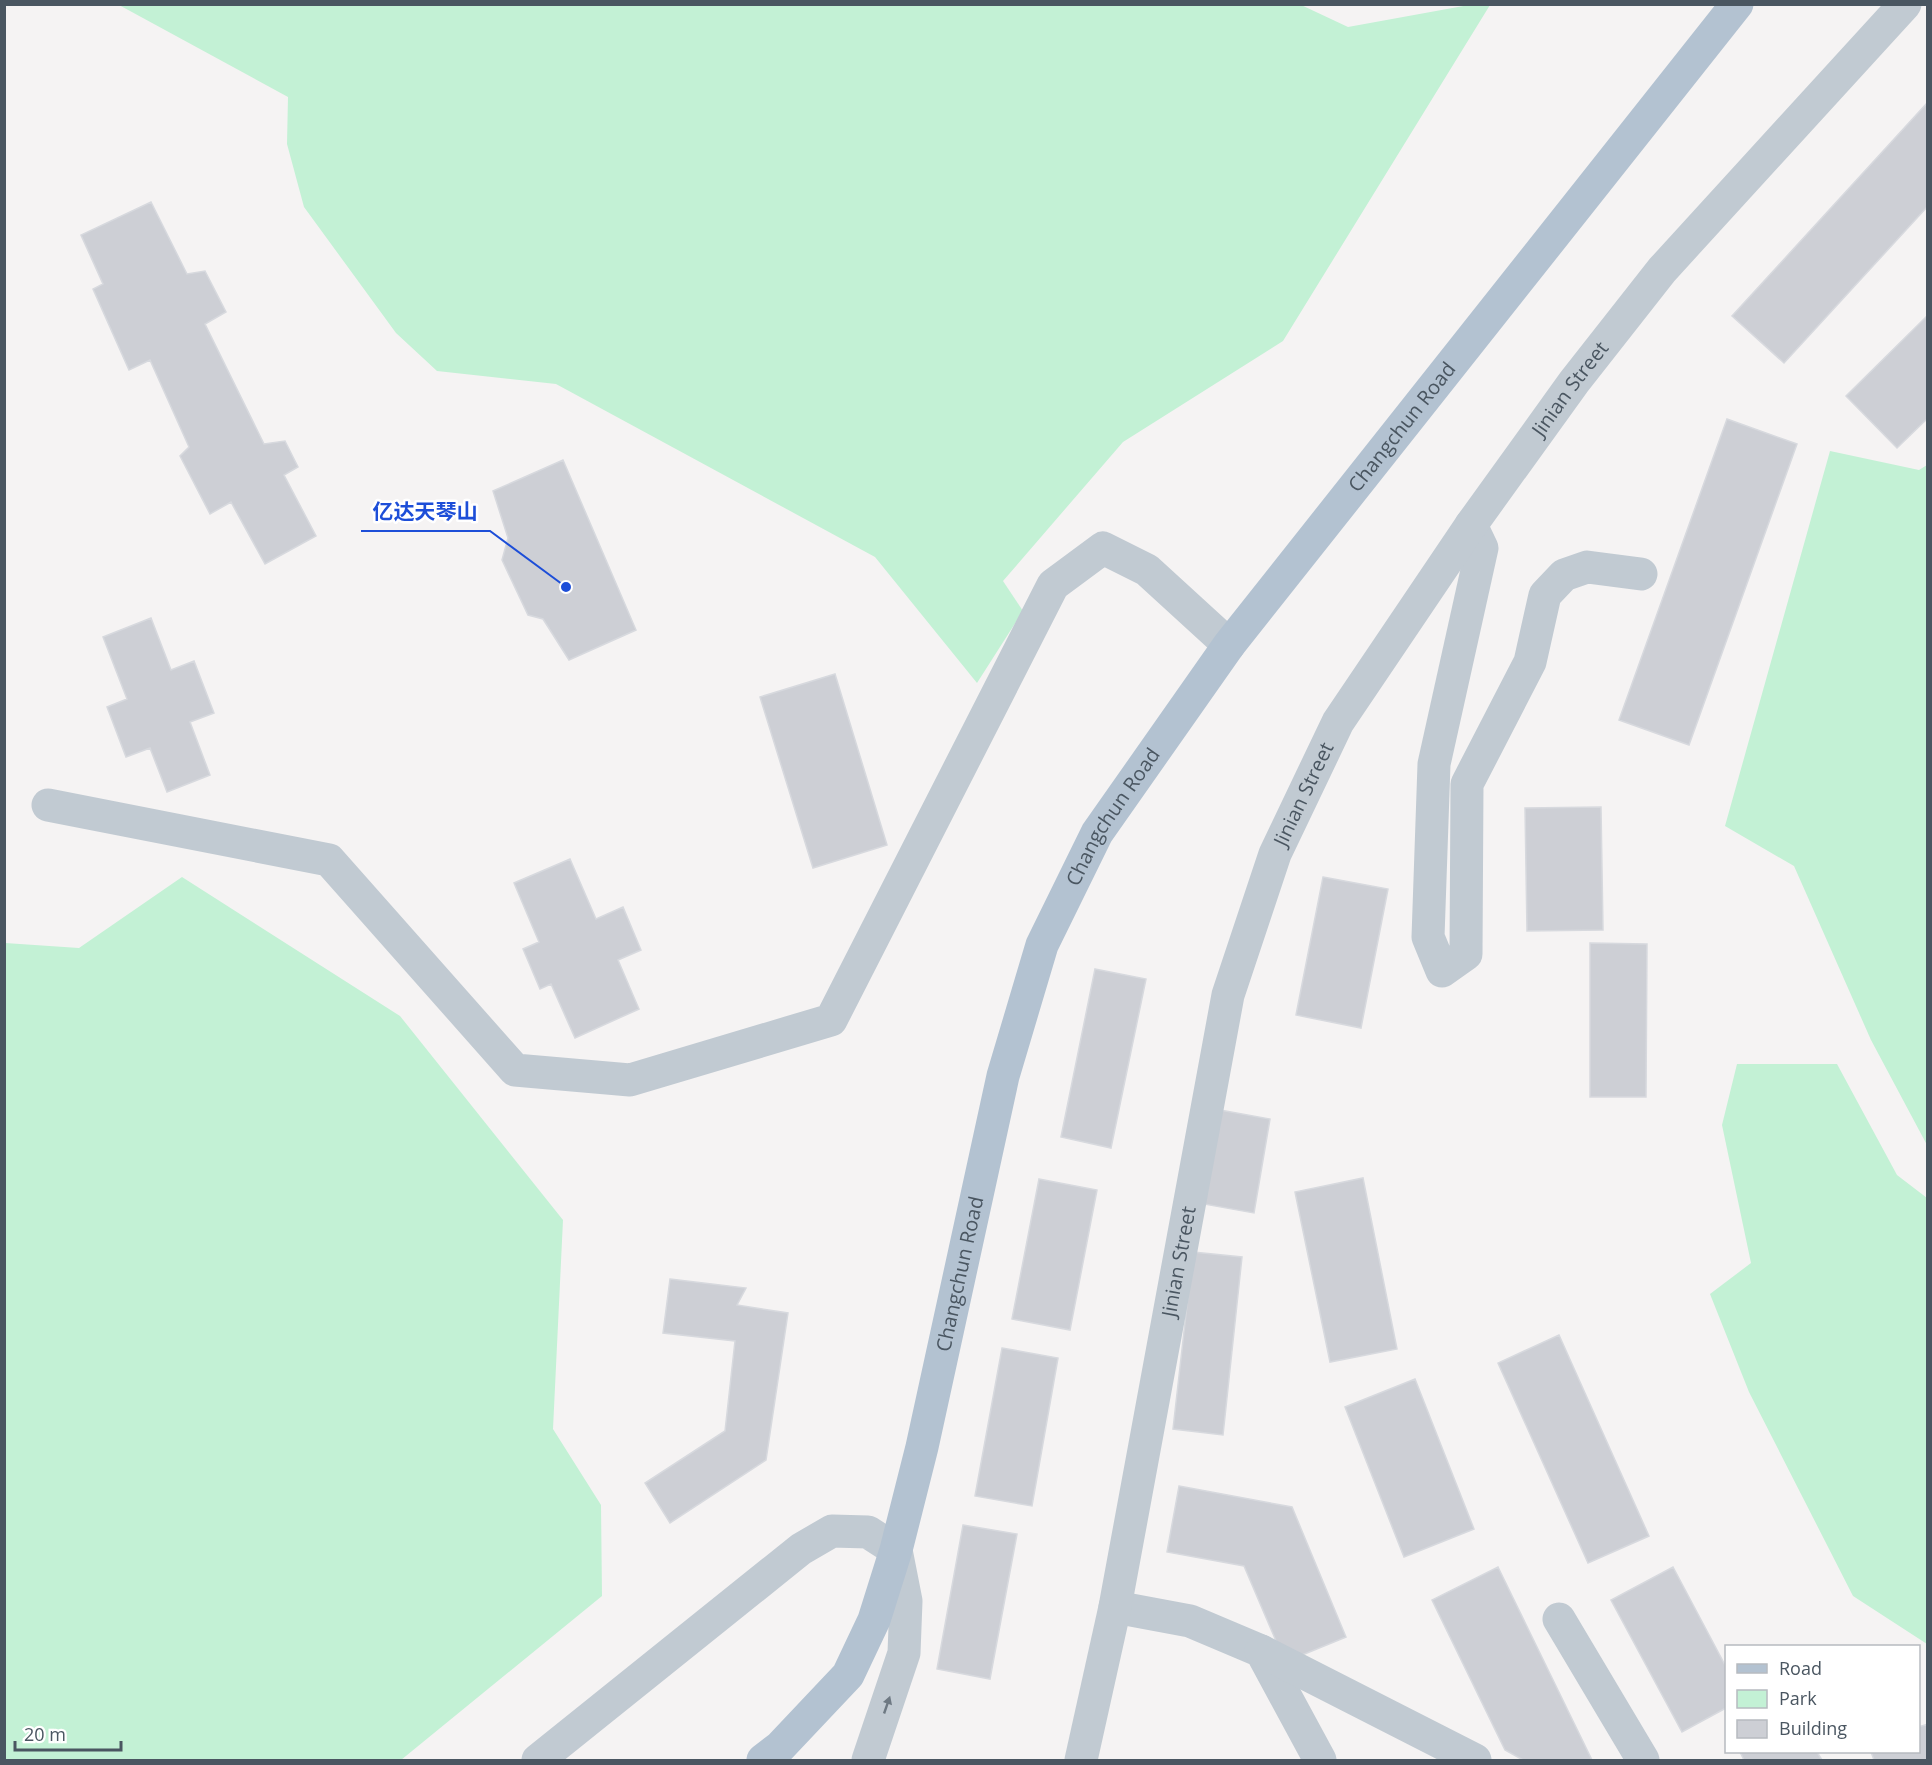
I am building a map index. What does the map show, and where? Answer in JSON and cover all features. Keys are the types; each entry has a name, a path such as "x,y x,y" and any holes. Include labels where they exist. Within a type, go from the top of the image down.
{"main road":[{"name":"Changchun Road","path":"763,1761 780,1747 848,1675 874,1620 896,1550 921,1447 1003,1076 1042,945 1097,833 1229,645 1737,4"}],"street":[{"name":"Jinian Street","path":"1077,1753 1115,1607 1228,995 1271,865 1338,722 1471,525 1574,382 1662,270 1905,4"},
{"path":"1471,525 1482,548 1434,764 1428,937 1442,971 1466,954 1467,784 1530,662 1545,595 1564,575 1587,567 1641,574"},
{"path":"48,805 329,860 515,1070 630,1080 831,1020 1053,585 1103,548 1147,570 1229,645"},
{"path":"538,1761 801,1549 832,1532 868,1532 896,1550 906,1601 904,1653 867,1761"},
{"path":"1115,1607 1190,1621 1261,1650 1475,1761"},
{"path":"1559,1619 1643,1761"},
{"path":"1261,1650 1320,1761"}],"green space":[{"path":"1299,4 1348,27 1469,5 1490,5 1283,341 1123,442 1003,581 1023,611 977,683 875,557 556,384 437,371 396,333 304,207 287,144 288,97 119,5"},
{"path":"1830,451 1919,470 1927,465 1927,1145 1871,1040 1794,866 1725,826"},
{"path":"182,877 400,1016 563,1220 553,1429 601,1505 602,1596 401,1760 5,1760 5,943 79,948"},
{"path":"1737,1064 1837,1064 1897,1175 1927,1198 1927,1644 1853,1596 1749,1392 1710,1294 1751,1263 1722,1125"}],"building":[{"path":"1928,102 1928,206 1784,363 1732,316"},
{"path":"151,202 187,274 205,271 226,312 205,324 264,444 285,441 298,467 284,475 316,536 265,564 231,502 210,514 180,456 189,447 150,360 129,370 93,289 103,284 81,235"},
{"path":"1928,315 1928,418 1897,448 1846,396"},
{"path":"1727,419 1797,444 1689,745 1619,720"},
{"path":"563,460 636,630 569,660 543,619 528,615 502,560 508,538 493,491"},
{"path":"151,618 171,670 194,661 214,713 190,722 210,775 167,792 150,748 126,757 107,707 127,699 103,637"},
{"path":"835,674 887,845 813,868 760,697"},
{"path":"1601,807 1603,930 1527,931 1525,808"},
{"path":"570,859 596,919 623,907 641,950 618,960 639,1009 575,1038 551,984 540,989 523,949 539,942 514,883"},
{"path":"1323,877 1388,889 1361,1028 1296,1015"},
{"path":"1590,943 1647,944 1646,1097 1590,1097"},
{"path":"1095,969 1146,979 1111,1148 1061,1137"},
{"path":"1220,1110 1270,1119 1254,1213 1204,1204"},
{"path":"1363,1178 1397,1349 1330,1362 1295,1192"},
{"path":"1039,1179 1097,1190 1070,1330 1012,1319"},
{"path":"1193,1252 1242,1257 1223,1435 1173,1429"},
{"path":"670,1279 746,1288 737,1305 788,1313 766,1460 670,1523 645,1483 725,1431 735,1341 663,1333"},
{"path":"1559,1335 1649,1536 1588,1563 1498,1363"},
{"path":"1002,1348 1058,1358 1032,1506 975,1496"},
{"path":"1415,1379 1474,1529 1404,1557 1345,1407"},
{"path":"1179,1486 1292,1507 1346,1637 1285,1662 1244,1566 1167,1552"},
{"path":"963,1525 1017,1534 990,1679 937,1669"},
{"path":"1498,1567 1592,1760 1523,1760 1505,1750 1432,1600"},
{"path":"1673,1567 1725,1665 1725,1709 1682,1732 1611,1600"},
{"path":"1928,1724 1928,1760 1874,1760 1871,1753 1920,1753 1920,1726"},
{"path":"1740,1753 1818,1753 1822,1760 1744,1760"}],"place":[{"name":"亿达天琴山","path":"566,587"}]}
